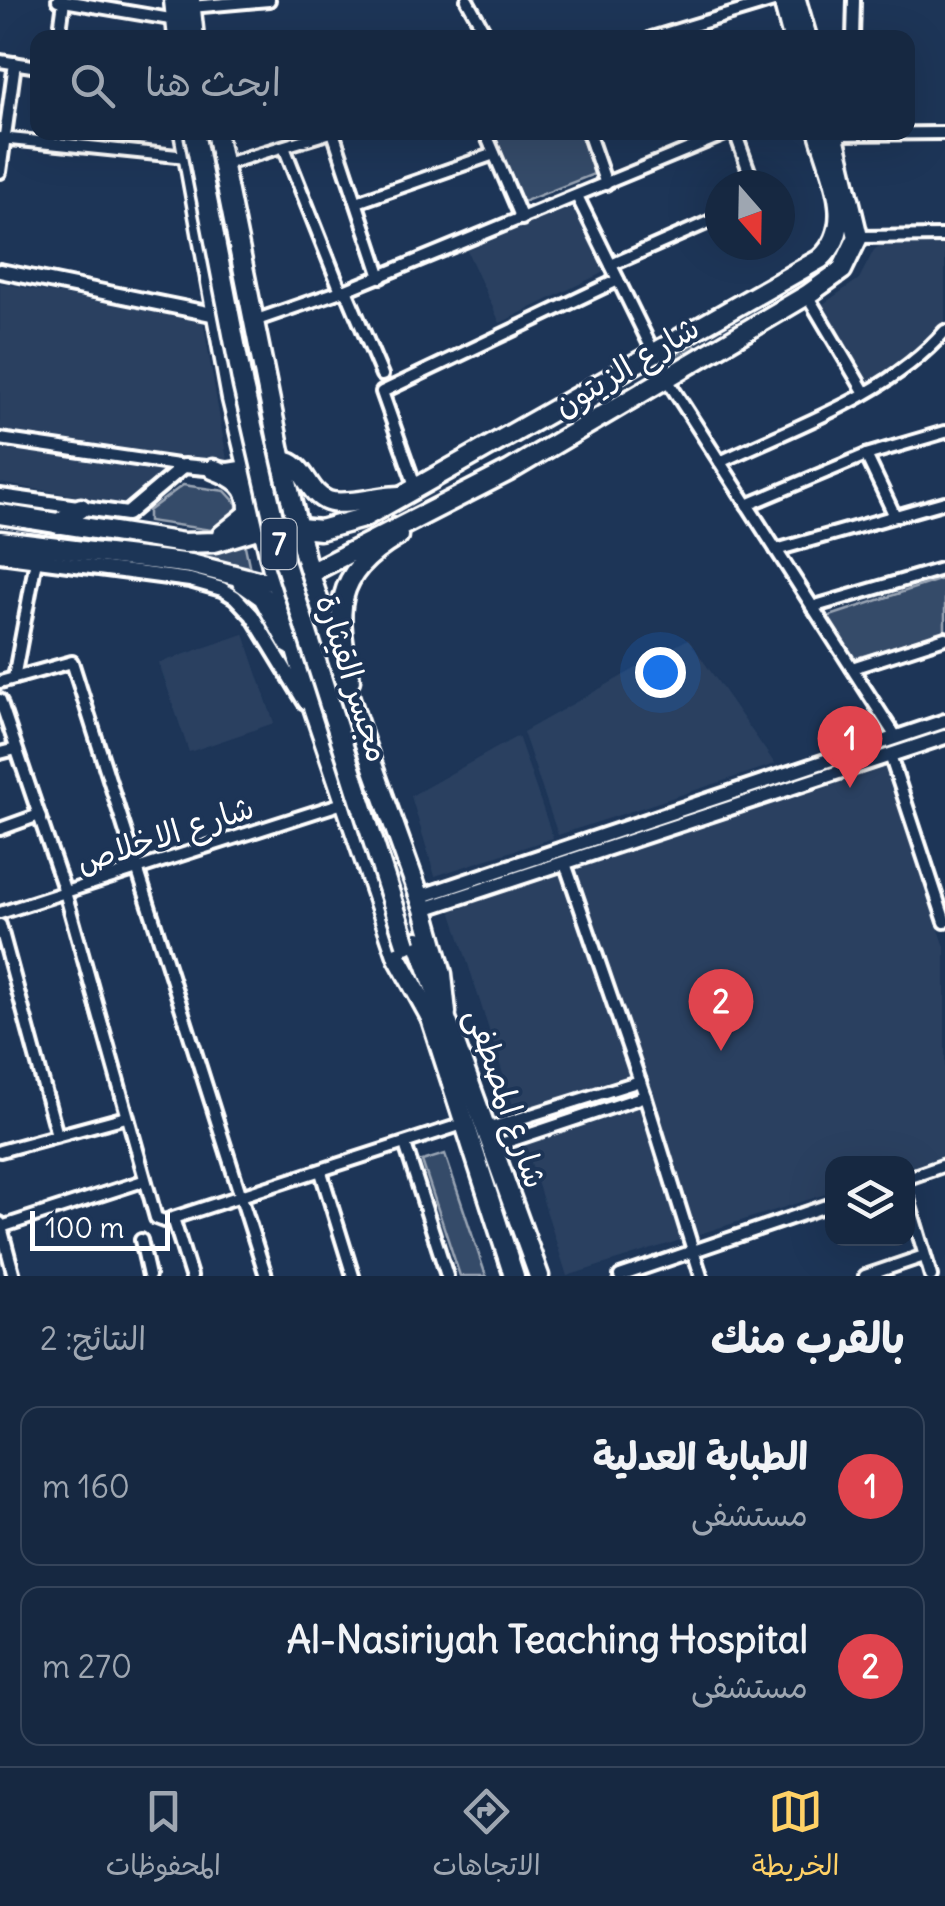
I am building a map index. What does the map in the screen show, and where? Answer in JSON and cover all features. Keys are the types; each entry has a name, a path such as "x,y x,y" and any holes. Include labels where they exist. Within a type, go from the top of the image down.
{"main road":[{"path":"780,0 791,30"},
{"path":"796,0 805,30"},
{"path":"177,29 185,2"},
{"path":"185,2 192,30"},
{"path":"185,140 254,494 254,521"},
{"name":"مجسر القيثارة","path":"196,140 243,386 280,548 412,942"},
{"name":"مجسر القيثارة","path":"207,140 254,384 291,544 412,942"},
{"path":"217,140 297,527 362,739 421,903 442,974 438,1015"},
{"name":"شارع الزيتون","path":"0,514 183,542 209,542 254,521 320,530 338,527 411,493 820,259 834,246 841,219 837,140"},
{"path":"838,140 858,237"},
{"name":"شارع الزيتون","path":"276,582 310,574 348,550 509,471 747,330 842,270 858,237"},
{"path":"735,308 729,316 731,326 747,330"},
{"path":"690,333 701,333 708,340 710,345 702,356"},
{"path":"282,460 296,465 315,493 332,502 411,493"},
{"path":"214,470 238,480 244,488 398,958 438,1015"},
{"path":"362,739 342,640 342,608 348,580 364,560 387,543 509,471"},
{"path":"58,524 81,508"},
{"path":"0,541 192,564 276,582"},
{"path":"124,556 146,576"},
{"path":"234,576 263,596 304,678"},
{"path":"296,645 299,633 309,628 320,627 329,635"},
{"name":"شارع المصطفى","path":"412,942 490,1138 539,1276"},
{"name":"شارع المصطفى","path":"438,1015 514,1276"}],"street":[{"path":"59,30 61,0 177,29"},
{"path":"185,2 269,0"},
{"path":"467,0 484,30"},
{"path":"677,30 780,0"},
{"path":"852,30 854,0"},
{"path":"0,60 30,65"},
{"path":"0,172 15,63"},
{"path":"915,132 945,132"},
{"path":"2,138 187,157"},
{"path":"222,165 305,140"},
{"path":"335,140 382,278"},
{"path":"488,140 522,219"},
{"path":"591,140 606,184"},
{"path":"254,321 382,278 713,140"},
{"path":"736,140 748,170"},
{"path":"284,146 382,375"},
{"path":"356,202 494,154"},
{"path":"577,196 654,353"},
{"path":"611,265 705,224"},
{"path":"858,237 945,236"},
{"path":"0,271 217,315"},
{"path":"411,493 382,392 618,280"},
{"path":"807,294 865,393"},
{"path":"720,462 865,393 904,368 945,331"},
{"path":"666,378 896,737"},
{"path":"748,505 866,455 945,432"},
{"path":"0,439 214,470 282,460"},
{"path":"866,455 894,516"},
{"path":"0,496 127,514 184,466"},
{"path":"776,550 945,502"},
{"path":"0,555 190,580 222,589 235,597 268,638 324,739"},
{"path":"14,678 36,560"},
{"path":"812,607 945,568"},
{"path":"852,668 945,638"},
{"path":"0,682 72,662 266,1276"},
{"path":"0,700 65,892 156,1218 164,1221 467,1123"},
{"path":"421,903 945,721"},
{"path":"421,903 566,862 945,737"},
{"path":"0,754 16,748"},
{"path":"890,755 945,922"},
{"name":"شارع الاخلاص","path":"0,912 346,802"},
{"path":"0,828 39,815"},
{"path":"566,862 702,1276"},
{"path":"0,925 57,1135"},
{"path":"490,1138 640,1081"},
{"path":"490,1138 645,1096"},
{"path":"0,1151 126,1116"},
{"path":"405,1144 446,1276"},
{"path":"915,1176 945,1165"},
{"path":"322,1172 353,1276"},
{"path":"14,1276 1,1224 143,1182"},
{"path":"620,1276 825,1206"},
{"path":"173,1218 191,1276"},
{"path":"915,1224 930,1276"},
{"path":"141,1240 150,1276"},
{"path":"868,1276 924,1256"}],"shaded area":[{"path":"496,140 582,140 594,174 523,202"},
{"path":"575,204 608,270 500,323 467,251"},
{"path":"945,243 945,322 918,350 869,387 819,307 859,279 874,250 882,244"},
{"path":"0,283 203,321 228,466 179,464 138,501 118,503 0,483"},
{"path":"692,340 699,354 661,378 652,363"},
{"path":"183,485 225,491 237,504 237,514 211,530 148,521 148,511"},
{"path":"244,541 251,574 203,559 204,551 225,550"},
{"path":"945,578 945,631 850,660 821,619"},
{"path":"244,634 274,723 189,752 159,663"},
{"path":"688,639 775,764 558,835 523,732"},
{"path":"518,736 553,838 435,876 411,796"},
{"path":"883,764 945,947 945,1155 915,1166 915,1156 825,1156 825,1194 567,1276 451,910"},
{"path":"445,1154 486,1276 460,1276 422,1161"}],"place":[{"name":"الطبابة العدلية","path":"850,788"},
{"name":"Al-Nasiriyah Teaching Hospital","path":"721,1051"}]}
